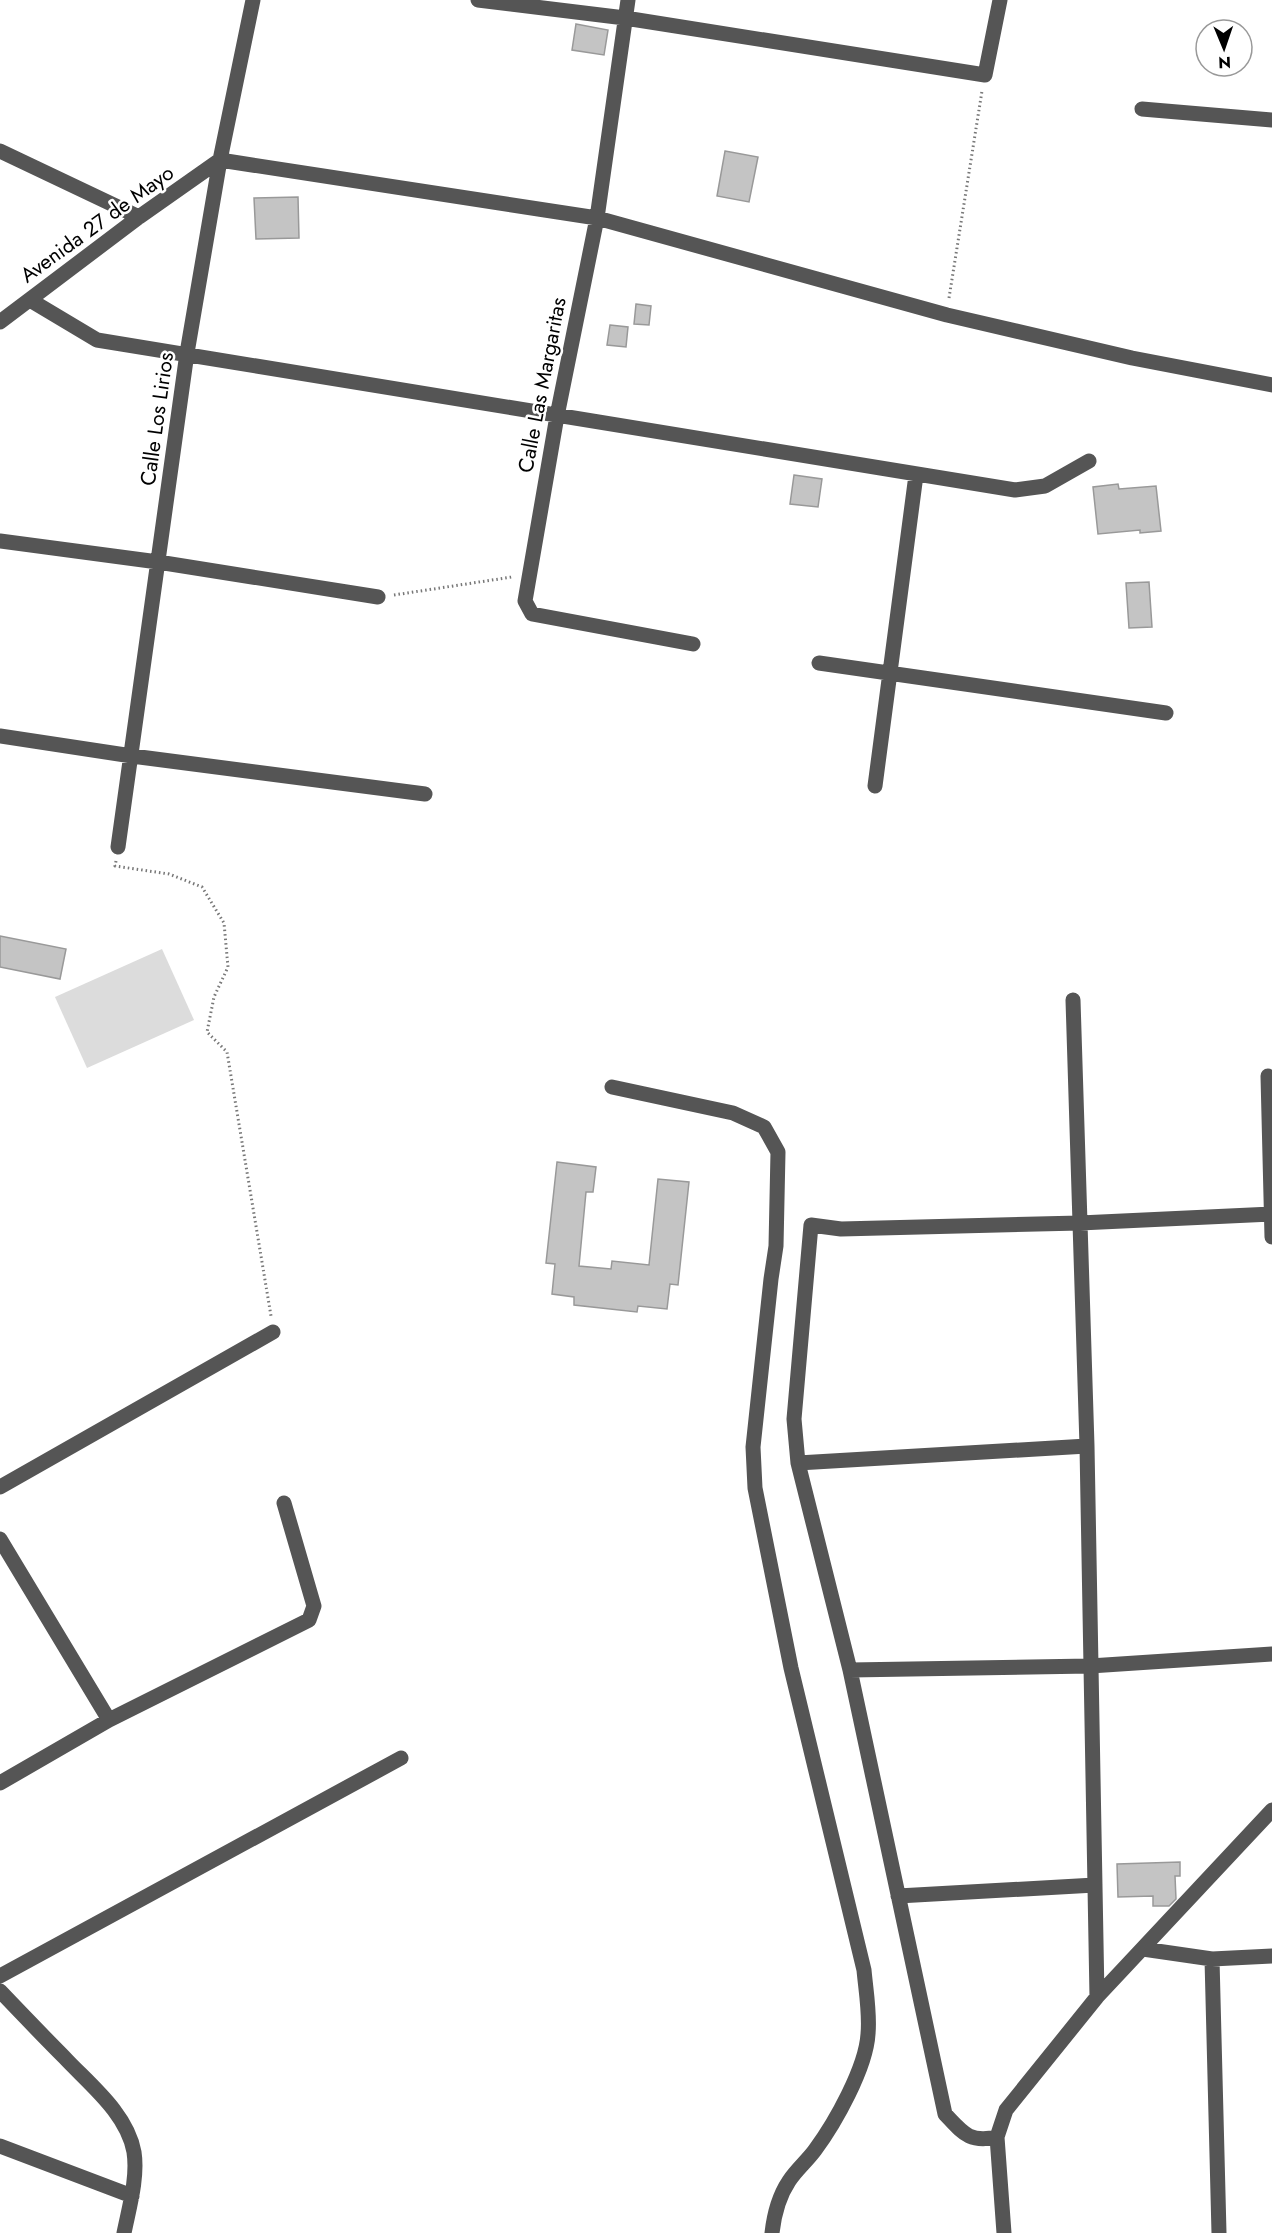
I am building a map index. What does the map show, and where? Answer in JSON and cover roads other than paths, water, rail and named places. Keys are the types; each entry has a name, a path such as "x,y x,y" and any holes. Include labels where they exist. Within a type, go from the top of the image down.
{"street":[{"name":"Calle Los Lirios","path":"118,847 187,353 220,160 253,0"},
{"path":"478,0 625,18 985,75 1000,0"},
{"name":"Calle Las Margaritas","path":"628,0 597,218 556,416 525,601 532,614 693,644"},
{"path":"1142,109 1272,120"},
{"path":"0,151 139,217"},
{"name":"Avenida 27 de Mayo","path":"0,322 139,217 220,160"},
{"path":"220,160 597,218 947,315 1132,358 1272,385"},
{"path":"30,300 97,340 1015,490 1045,486 1089,461"},
{"path":"875,786 916,474"},
{"path":"0,541 158,562 378,597"},
{"path":"819,663 1166,713"},
{"path":"0,736 132,756 425,794"},
{"path":"1073,1000 1087,1446 1097,1997"},
{"path":"1268,1076 1272,1237"},
{"path":"612,1087 733,1113 764,1126 778,1152 776,1246 753,1447 755,1488 791,1668 864,1970 868,2037 848,2096 830,2129 808,2160 789,2180 778,2202 772,2233"},
{"path":"997,2137 984,2140 964,2135 945,2114 850,1670 798,1463 794,1419 811,1225 841,1229 1080,1223 1272,1214"},
{"path":"0,1487 273,1332"},
{"path":"798,1463 1087,1446"},
{"path":"0,1783 108,1720 309,1620 314,1606 285,1503"},
{"path":"0,1539 108,1720"},
{"path":"850,1670 1090,1666 1272,1654"},
{"path":"0,1976 400,1758"},
{"path":"1004,2233 997,2137 1006,2110 1097,1997 1272,1810"},
{"path":"898,1896 1095,1885"},
{"path":"1143,1949 1212,1959 1272,1956"},
{"path":"1212,1959 1219,2233"},
{"path":"0,1991 112,2108 127,2132 134,2152 132,2196 124,2233"},
{"path":"0,2146 132,2196"}]}
